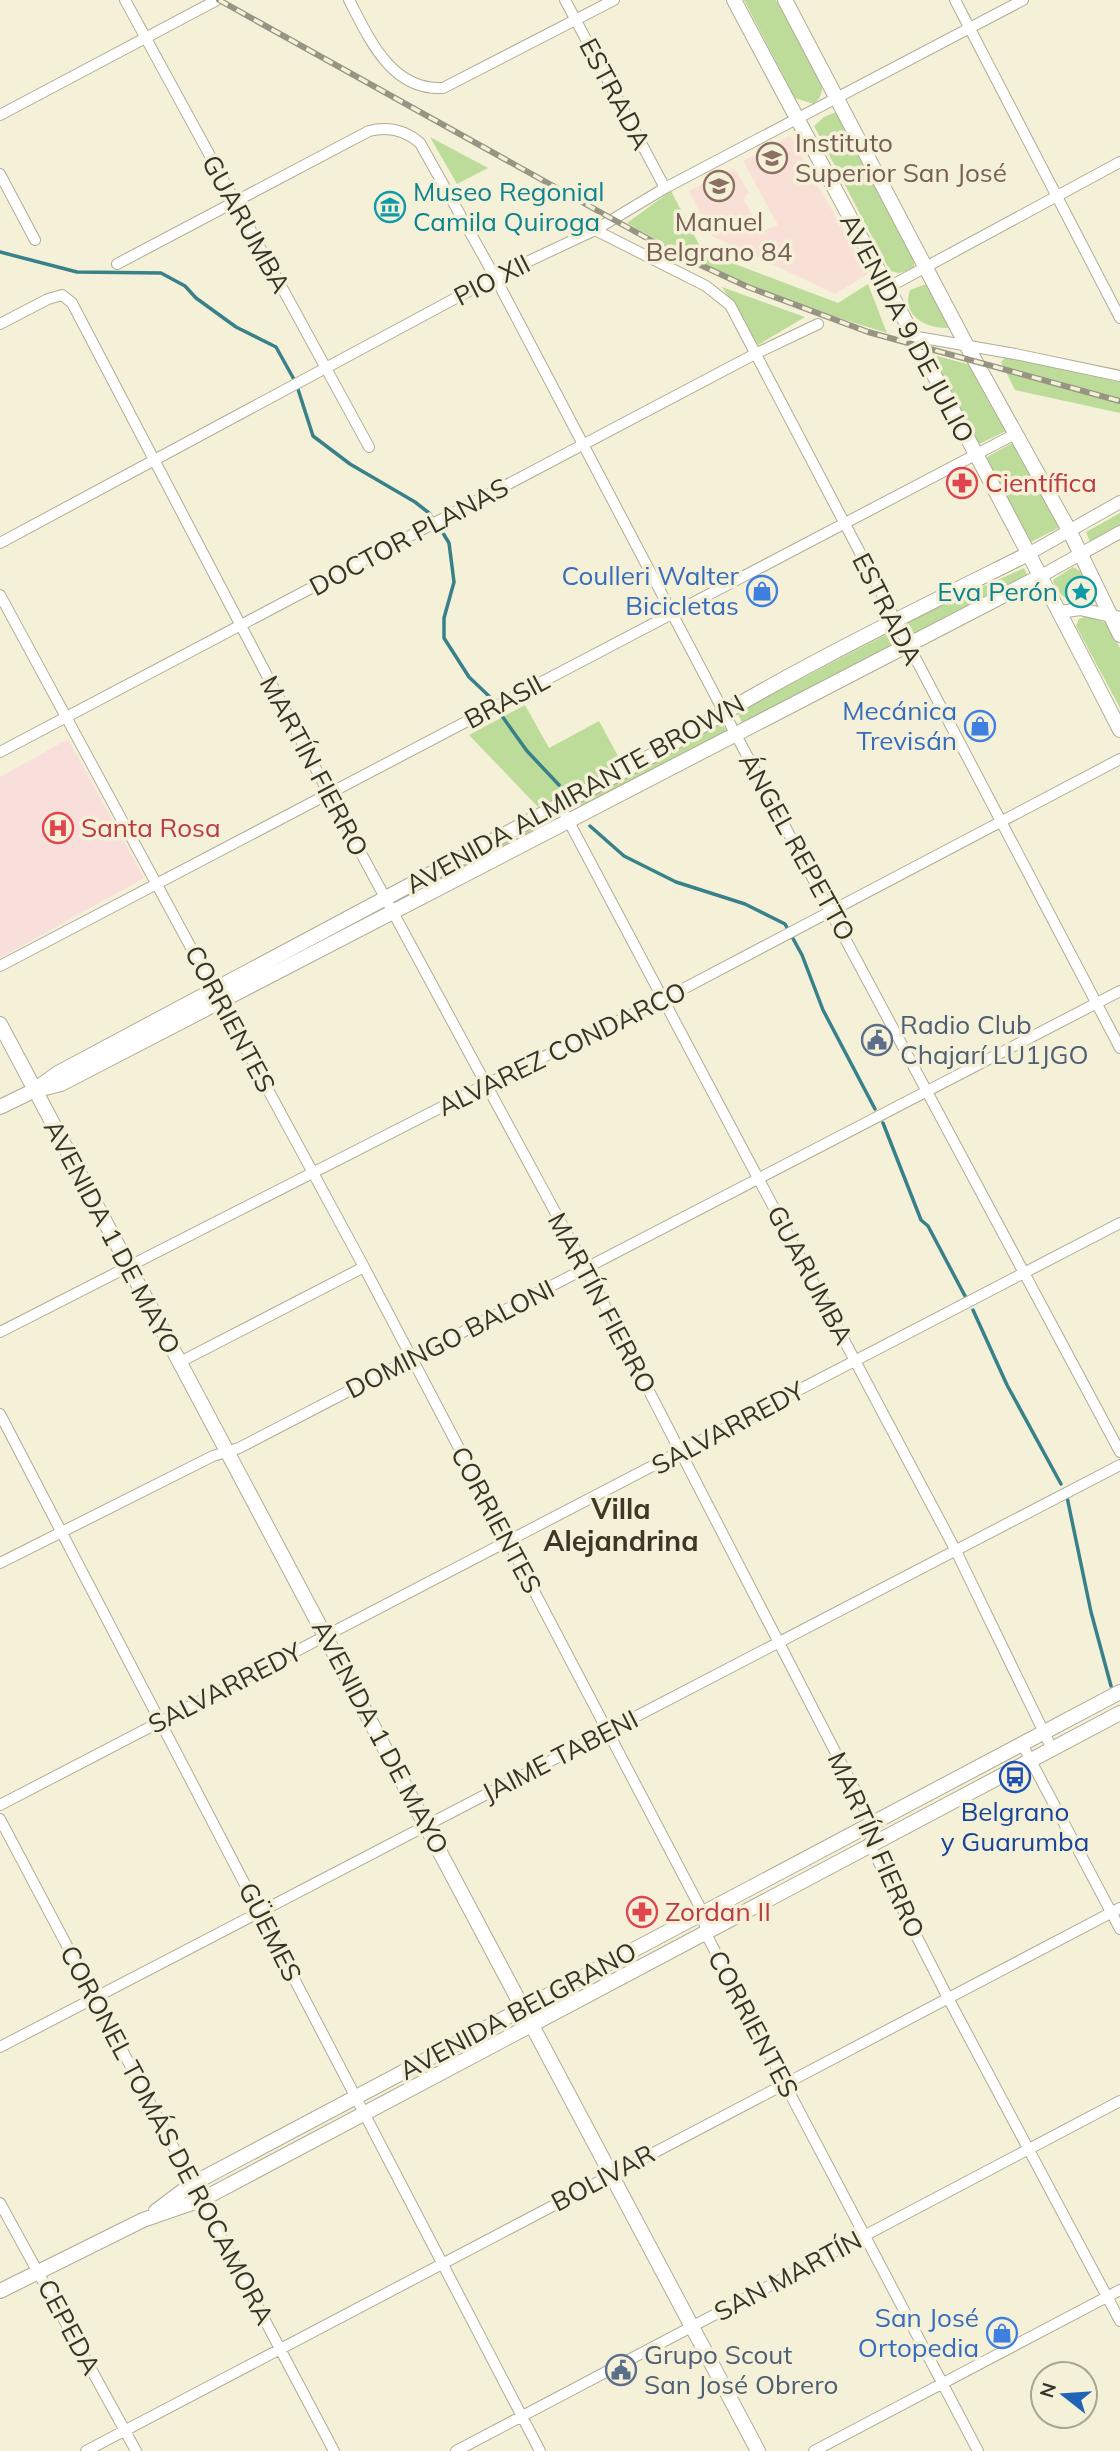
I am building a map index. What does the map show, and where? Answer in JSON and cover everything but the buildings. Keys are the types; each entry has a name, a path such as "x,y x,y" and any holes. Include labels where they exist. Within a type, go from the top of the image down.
{"main road":[{"name":"AVENIDA 9 DE JULIO","path":"734,0 975,455 1030,553 1120,730"},
{"name":"AVENIDA 9 DE JULIO","path":"785,0 1014,435 1115,617 1120,635"},
{"name":"AVENIDA ALMIRANTE BROWN","path":"0,1107 33,1091 61,1084 217,996 388,905 659,752 724,711 1030,553"},
{"name":"AVENIDA ALMIRANTE BROWN","path":"388,905 569,820 1041,576"},
{"name":"AVENIDA 1 DE MAYO","path":"0,1024 33,1091 326,1635 758,2451"},
{"name":"AVENIDA BELGRANO","path":"144,2220 192,2184 1120,1692"},
{"name":"AVENIDA BELGRANO","path":"0,2291 144,2220 201,2200 1120,1713"}],"street":[{"name":"GUARUMBA","path":"125,0 369,447"},
{"path":"0,115 217,0"},
{"path":"349,0 378,55 392,69 415,83 430,88 443,88 614,0"},
{"name":"ESTRADA","path":"565,0 664,188"},
{"path":"955,0 1120,318"},
{"name":"PIO XII","path":"0,543 154,463 495,277 594,230 664,188 1023,0"},
{"name":"ÁNGEL REPETTO","path":"233,201 369,131 384,128 396,130 410,135 420,143 495,277 736,735 1120,1452"},
{"path":"887,288 1120,162"},
{"path":"0,174 35,240"},
{"path":"117,264 233,201"},
{"name":"ESTRADA","path":"594,230 719,294 730,305 999,823 1120,1048"},
{"name":"MARTÍN FIERRO","path":"0,324 48,299 62,295 72,303 388,905 586,1269 872,1823 870,1844 948,1998 1120,2321"},
{"name":"DOCTOR PLANAS","path":"0,752 755,354 818,324"},
{"path":"912,336 1120,376"},
{"name":"BRASIL","path":"0,966 1014,435"},
{"name":"AVENIDA ALMIRANTE BROWN","path":"1030,553 1120,502"},
{"name":"AVENIDA ALMIRANTE BROWN","path":"1041,576 1120,533"},
{"name":"CORRIENTES","path":"0,595 64,718 158,884 364,1266 703,1913 706,1934 978,2451"},
{"path":"1060,612 1080,609 1115,617"},
{"name":"ALVAREZ CONDARCO","path":"0,1332 485,1086 664,999 1120,759"},
{"name":"GUARUMBA","path":"561,805 956,1551 1052,1749"},
{"name":"DOMINGO BALONI","path":"0,1563 411,1359 1120,991"},
{"name":"SALVARREDY","path":"0,1804 1120,1223"},
{"path":"180,1362 364,1266"},
{"name":"GÜEMES","path":"0,1414 540,2451"},
{"name":"JAIME TABENI","path":"0,2046 1120,1465"},
{"path":"1022,1744 1116,1910 1120,1929"},
{"name":"CORONEL TOMÁS DE ROCAMORA","path":"0,1819 334,2451"},
{"name":"BOLIVAR","path":"86,2451 1116,1910"},
{"name":"SAN MARTÍN","path":"456,2451 1120,2101"},
{"name":"CEPEDA","path":"0,2203 136,2451"},
{"path":"814,2451 1120,2290"}],"shaded area":[{"path":"790,136 868,274 835,294 712,236 689,191 734,168 749,193 743,198 761,232 778,225 743,161"},
{"name":"Santa Rosa","path":"68,739 144,878 0,958 0,777"}],"green space":[{"path":"744,0 776,0 823,86 820,97 814,104 795,98"},
{"path":"836,112 915,259 913,269 899,273 890,271 814,126 824,117"},
{"path":"430,137 488,168 457,184"},
{"path":"671,191 703,252 838,303 868,284 887,333 754,286 689,257 627,223"},
{"path":"926,284 949,328 924,323 912,314 908,299 910,290"},
{"path":"722,287 805,317 758,345"},
{"path":"933,355 971,365 1006,431 977,445"},
{"path":"1007,356 1120,382 1120,413 1015,390 1001,362"},
{"path":"1012,443 1060,527 1031,542 982,460"},
{"path":"1120,513 1120,527 1090,542 1086,532"},
{"path":"1073,567 1080,571 1092,595 1086,605 1069,600 1061,595 1055,586 1053,580"},
{"path":"1024,568 1027,575 913,637 905,622"},
{"path":"1086,616 1107,623 1120,648 1120,708 1076,626 1079,619"},
{"path":"891,632 898,645 743,725 737,712"},
{"path":"525,705 549,748 599,721 624,767 538,807 469,735"},
{"path":"722,723 728,733 580,809 577,803"},
{"path":"552,816 554,821 403,900 401,896"}],"waterway":[{"path":"0,252 77,272 161,273 185,286 196,298 236,327 276,347 296,383 313,436 350,464 415,502 429,513 443,533 449,543 454,582 444,618 444,638 469,677 492,699"},
{"path":"502,716 527,751 559,785"},
{"path":"590,826 624,856 676,882 745,904 785,924 802,955 823,1010 875,1109"},
{"path":"883,1123 921,1220 928,1226 965,1296"},
{"path":"973,1310 1007,1385 1061,1484"},
{"path":"1067,1497 1091,1612 1111,1686"}],"railway":[{"path":"219,0 670,251 748,287 868,332 1120,401"}],"place":[{"name":"Instituto Superior San José","path":"772,158"},
{"name":"Manuel Belgrano 84","path":"719,186"},
{"name":"Museo Regonial Camila Quiroga","path":"390,207"},
{"name":"Científica","path":"962,483"},
{"name":"Coulleri Walter Bicicletas","path":"762,591"},
{"name":"Eva Perón","path":"1081,592"},
{"name":"Mecánica Trevisán","path":"980,726"},
{"name":"Santa Rosa","path":"58,828"},
{"name":"Radio Club Chajarí LU1JGO","path":"877,1040"},
{"name":"Belgrano y Guarumba","path":"1015,1777"},
{"name":"Zordan II","path":"642,1912"},
{"name":"San José Ortopedia","path":"1002,2333"},
{"name":"Grupo Scout San José Obrero","path":"621,2370"}],"district":[{"name":"Villa Alejandrina","path":"621,1525"}]}
